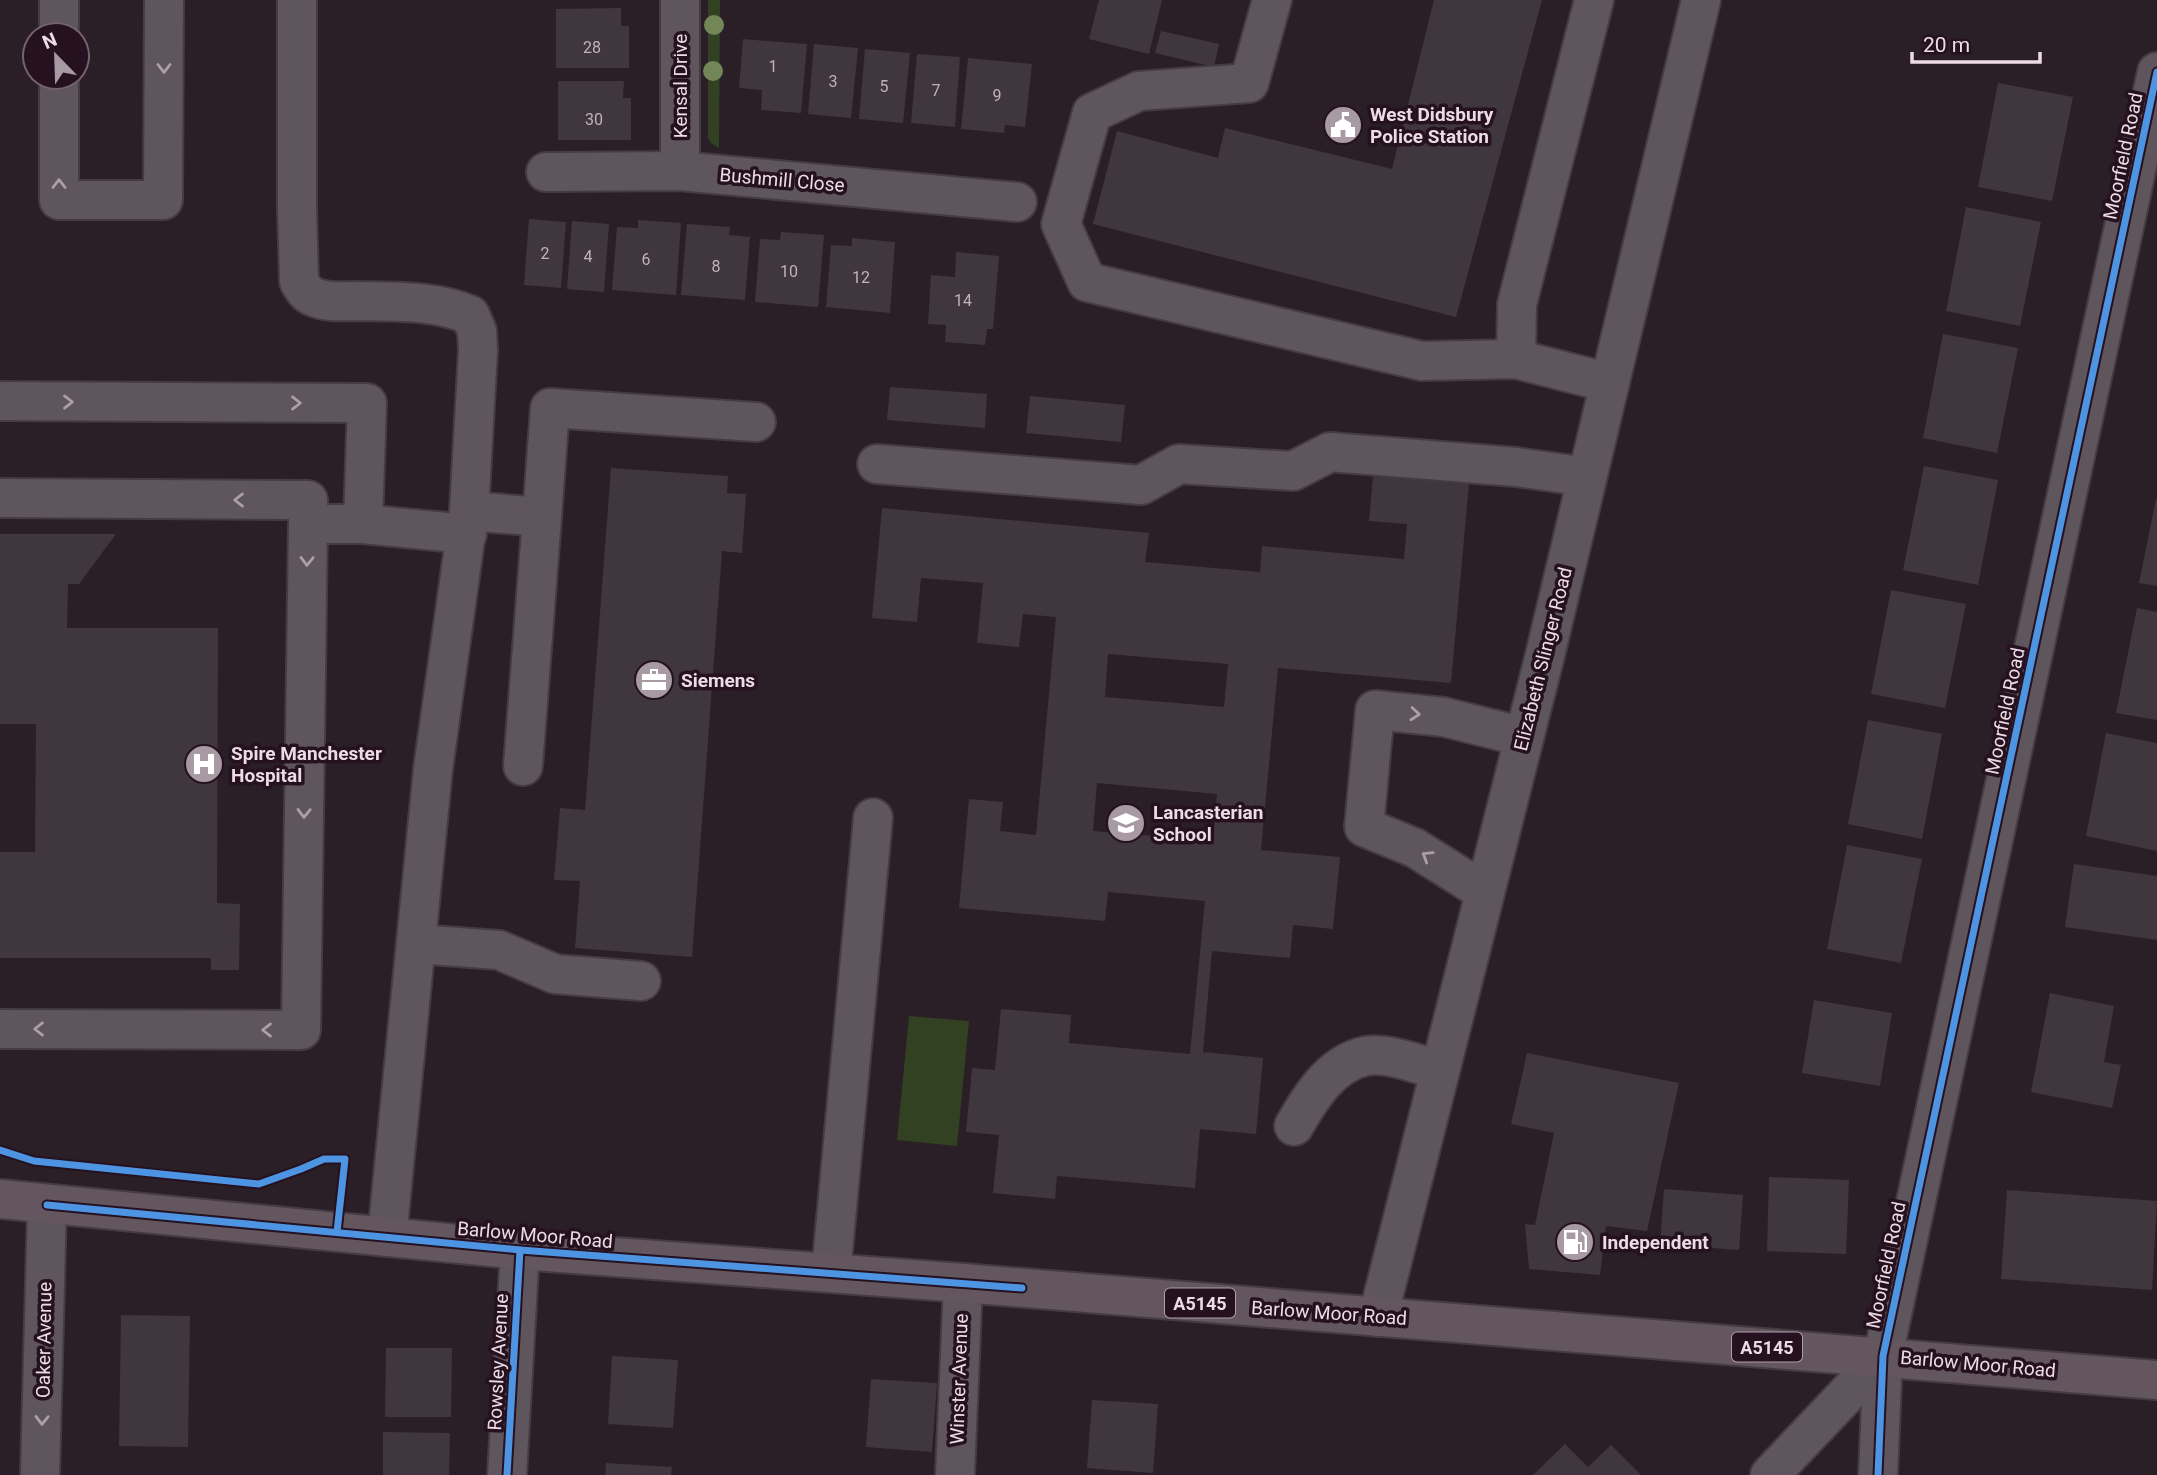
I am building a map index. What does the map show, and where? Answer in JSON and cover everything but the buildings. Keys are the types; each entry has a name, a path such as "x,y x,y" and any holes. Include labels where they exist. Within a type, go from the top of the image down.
{"main road":[{"name":"Barlow Moor Road","path":"0,1199 520,1250 1883,1356 2157,1380"}],"street":[{"path":"58,0 58,21"},
{"path":"58,91 58,200 163,200 164,0"},
{"path":"297,0 299,281 312,297 329,301 428,303 452,307 470,315 477,331 468,522 433,769 387,1237"},
{"name":"Kensal Drive","path":"680,0 680,171"},
{"path":"1272,0 1250,83 1139,91 1091,113 1061,224 1087,282 1422,361 1516,359 1610,383"},
{"path":"1516,359 1517,304 1594,0"},
{"name":"Elizabeth Slinger Road","path":"1378,1317 1524,737 1701,0"},
{"name":"Moorfield Road","path":"1878,1475 1883,1356 2157,72"},
{"name":"Bushmill Close","path":"545,172 680,171 1017,202"},
{"path":"0,401 367,403 363,524"},
{"path":"523,765 550,408 757,422"},
{"path":"877,464 1141,485 1179,464 1293,471 1330,452 1516,467 1587,477"},
{"path":"0,498 308,500 301,1030 0,1029"},
{"path":"308,524 468,522 542,517"},
{"path":"1485,892 1415,848 1364,827 1375,710 1444,717 1524,737"},
{"path":"831,1273 873,818"},
{"path":"416,944 499,950 555,974 641,981"},
{"path":"1294,1126 1307,1104 1334,1073 1365,1056 1385,1056 1440,1070"},
{"name":"Oaker Avenue","path":"40,1475 47,1205"},
{"name":"Rowsley Avenue","path":"507,1475 520,1250"},
{"name":"Winster Avenue","path":"955,1475 963,1283"},
{"path":"1770,1475 1883,1356"}],"green space":[{"path":"708,0 720,0 719,148 708,138"},
{"path":"909,1016 969,1021 957,1146 897,1140"}],"cycle path":[{"path":"1878,1475 1883,1356 2157,72"},
{"path":"0,1150 34,1161 259,1184 324,1159 345,1159 337,1232"},
{"path":"47,1205 520,1250 1022,1288"},
{"path":"507,1475 520,1250"}],"place":[{"name":"West Didsbury Police Station","path":"1343,125"},
{"name":"Siemens","path":"654,680"},
{"name":"Spire Manchester Hospital","path":"204,764"},
{"name":"Lancasterian School","path":"1126,823"},
{"name":"Independent","path":"1575,1242"}]}
